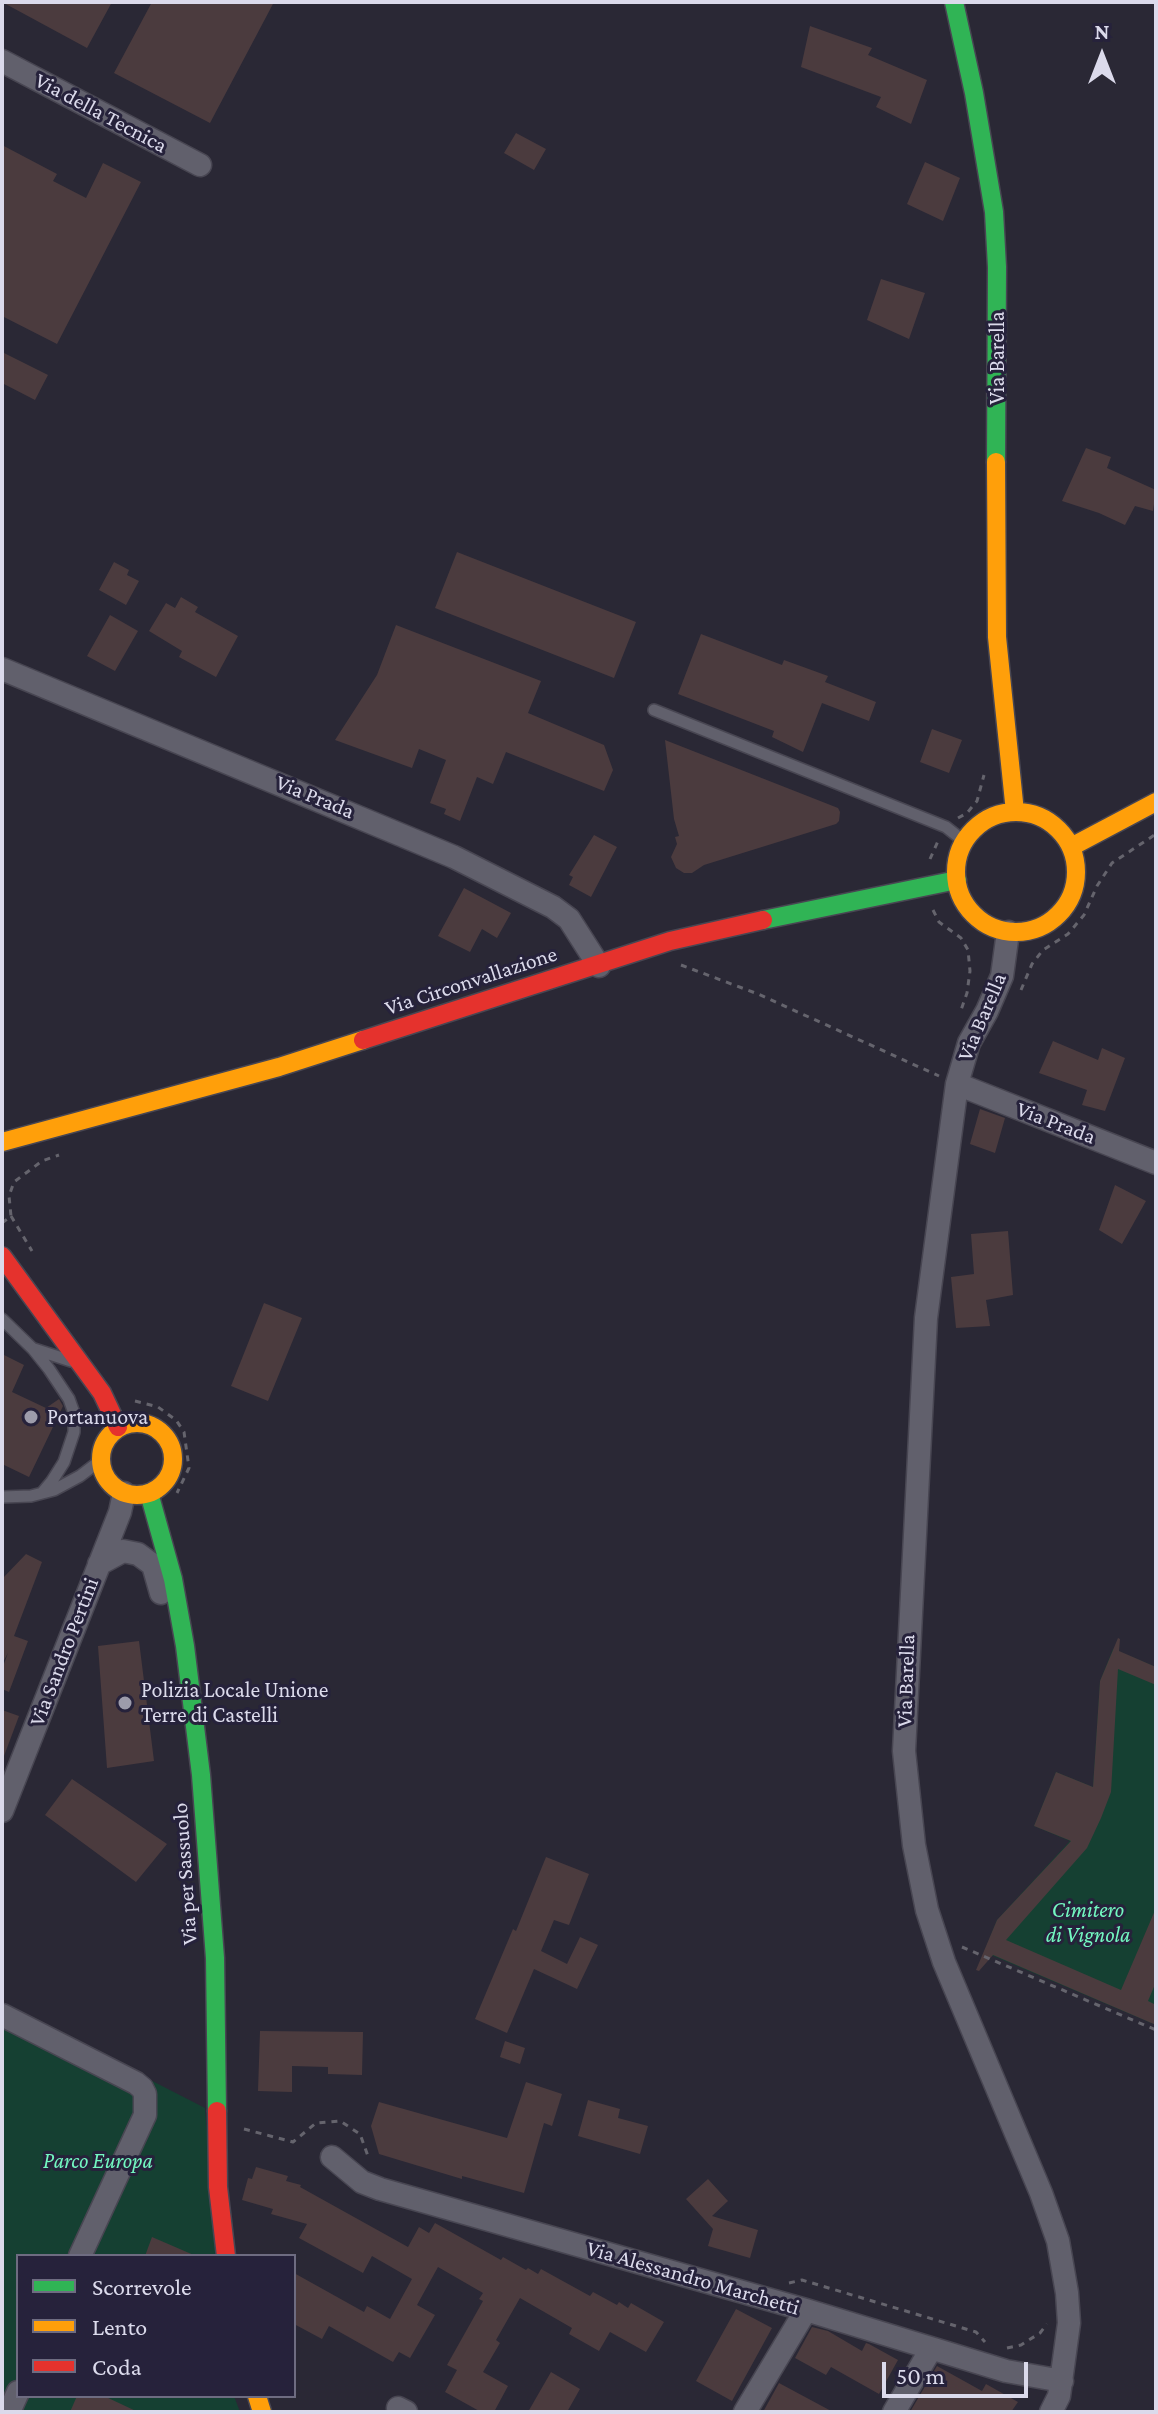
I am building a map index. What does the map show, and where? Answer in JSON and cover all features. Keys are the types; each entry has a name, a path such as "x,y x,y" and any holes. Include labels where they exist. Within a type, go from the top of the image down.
{"main road":[{"name":"Via Barella","path":"954,2 974,93 994,212 997,267 997,637 1015,812"},
{"path":"1071,847 1156,802"},
{"path":"1015,812 1042,818 1054,825 1071,847 1076,864 1075,883 1070,900 1059,915 1035,928 1008,932 980,920 961,895 957,860 965,842 986,820 1015,812"},
{"name":"Via Circonvallazione","path":"2,1142 279,1067 707,931 957,880"},
{"path":"2,1256 102,1393 118,1427"},
{"path":"138,1422 148,1424 165,1435 173,1453 171,1473 158,1489 137,1495 124,1493 108,1480 101,1460 105,1441 118,1427 138,1422"},
{"name":"Via per Sassuolo","path":"149,1493 173,1579 185,1646 201,1775 217,2029 216,2156 226,2254"}],"street":[{"name":"Via della Tecnica","path":"2,61 200,165"},
{"name":"Via Prada","path":"2,669 454,857 553,907 569,919 599,966"},
{"name":"Via Barella","path":"1008,932 1002,976 969,1043 957,1084 926,1318 904,1751 907,1800 927,1910 944,1962 1052,2222 1063,2266 1069,2323 1059,2396 1051,2412"},
{"name":"Via Prada","path":"957,1084 1156,1163"},
{"name":"Via Sandro Pertini","path":"2,1811 120,1512 124,1493"},
{"path":"99,1564 123,1551 146,1558 153,1565 158,1579 167,1627 185,1646"},
{"path":"2,2015 142,2088 146,2102 145,2115 81,2254"},
{"name":"Via Alessandro Marchetti","path":"332,2157 362,2182 380,2189 806,2310 1006,2371 1062,2381"},
{"path":"745,2412 806,2310"},
{"path":"894,2412 931,2349"}],"lane":[{"path":"654,710 946,827 965,842"},
{"path":"2,1319 33,1349 69,1399 76,1422 64,1462 42,1493"},
{"path":"33,1349 83,1365"},
{"path":"2,1497 54,1490 101,1460"}],"path":[{"path":"1016,1001 1032,964 1043,950 1068,934 1084,915 1112,863 1156,834"},
{"path":"677,963 758,994 957,1084"},
{"path":"36,1257 11,1216 9,1196 14,1182 42,1161 62,1154"},
{"path":"2,1223 11,1216"},
{"path":"133,1400 158,1407 176,1420 184,1432 189,1468 173,1500"},
{"path":"960,1958 955,1944 1156,2030"},
{"path":"239,2127 293,2142 316,2123 340,2121 360,2134 372,2162"},
{"path":"786,2284 802,2280 960,2327 976,2332 988,2345"},
{"path":"999,2348 1021,2345 1040,2333 1048,2323 1069,2323"}],"green space":[{"name":"Cimitero di Vignola","path":"1113,1649 1156,1667 1156,2025 984,1952 997,1920 1070,1841 1034,1826 1056,1772 1093,1787 1100,1681"},
{"name":"Parco Europa","path":"2,2004 205,2108 217,2254 16,2254 16,2398 235,2398 240,2412 2,2412"}],"building":[{"path":"2,2 112,2 87,48"},
{"path":"152,2 274,2 210,123 114,73"},
{"path":"810,26 872,48 868,55 927,80 911,124 876,107 881,97 801,67"},
{"path":"516,133 546,149 534,170 504,153"},
{"path":"2,145 57,174 53,181 86,198 103,163 141,182 57,344 2,316"},
{"path":"925,162 960,178 943,221 907,204"},
{"path":"881,279 925,293 909,339 867,320"},
{"path":"2,352 48,375 35,400 2,383"},
{"path":"1086,448 1111,457 1107,468 1156,490 1153,511 1135,506 1125,525 1062,501"},
{"path":"457,552 636,622 614,678 435,608"},
{"path":"114,562 129,570 127,575 139,581 126,605 99,590"},
{"path":"181,597 198,607 195,612 238,636 216,677 179,657 182,651 149,631 166,603 175,608"},
{"path":"110,615 138,631 115,671 87,656"},
{"path":"396,625 541,681 528,713 604,745 613,770 604,791 506,752 493,784 477,777 460,821 444,814 446,809 430,803 446,760 419,749 412,768 335,740 377,675"},
{"path":"701,634 782,665 784,660 828,676 825,682 876,702 869,721 822,703 803,752 772,737 774,731 678,694"},
{"path":"932,729 962,740 949,773 920,762"},
{"path":"665,740 838,808 839,821 704,865 692,873 684,873 676,868 671,857 677,844 675,837 679,836 674,819"},
{"path":"594,835 617,847 591,897 569,885 573,877 569,875"},
{"path":"464,888 511,913 497,938 482,929 470,952 438,936"},
{"path":"1053,1041 1098,1060 1102,1048 1125,1058 1105,1111 1082,1105 1087,1090 1039,1073"},
{"path":"980,1109 1005,1118 995,1153 970,1144"},
{"path":"1115,1185 1146,1201 1122,1244 1099,1230"},
{"path":"1008,1231 1013,1295 986,1300 990,1326 956,1328 951,1277 974,1274 971,1234"},
{"path":"264,1303 302,1318 268,1401 231,1386"},
{"name":"Portanuova","path":"2,1354 24,1365 12,1392 46,1408 59,1399 63,1406 29,1477 2,1464"},
{"path":"26,1554 42,1562 14,1636 28,1641 9,1692 2,1689 2,1669 8,1653 2,1664 2,1579"},
{"path":"1118,1638 1119,1651 1156,1667 1156,1685 1118,1669 1111,1792 1101,1818 1087,1848 1006,1940 1121,1990 1156,1908 1156,1982 1148,2001 1156,2005 1156,2025 993,1955 979,1971 976,1970 997,1920 1071,1841 1034,1826 1056,1772 1093,1787 1100,1681"},
{"name":"Polizia Locale Unione Terre di Castelli","path":"139,1641 154,1761 107,1768 98,1646"},
{"path":"2,1710 19,1716 4,1756 2,1756"},
{"path":"72,1779 167,1844 136,1882 45,1815"},
{"path":"546,1857 589,1874 569,1925 554,1920 541,1951 567,1964 580,1937 598,1945 577,1989 534,1969 507,2033 475,2019"},
{"path":"260,2031 363,2032 362,2075 328,2074 328,2067 292,2066 292,2092 258,2091"},
{"path":"505,2041 525,2048 520,2064 500,2057"},
{"path":"526,2082 562,2094 552,2126 544,2123 524,2193 462,2176 462,2179 379,2154 371,2126 379,2102 507,2138"},
{"path":"588,2100 620,2109 618,2118 648,2126 640,2154 578,2136"},
{"path":"256,2167 288,2176 286,2181 301,2185 408,2247 419,2227 429,2233 435,2223 501,2260 503,2257 538,2274 541,2269 590,2296 593,2292 617,2305 619,2302 628,2308 631,2303 664,2322 646,2352 610,2332 599,2351 569,2334 572,2328 520,2298 496,2340 500,2343 483,2372 508,2386 494,2412 481,2412 445,2392 457,2370 447,2365 483,2301 479,2299 483,2293 438,2267 417,2305 435,2315 410,2358 399,2352 393,2362 329,2326 322,2339 296,2325 296,2274 364,2312 367,2306 390,2319 412,2279 372,2256 363,2273 299,2238 307,2224 271,2214 273,2209 242,2200 248,2178 252,2179"},
{"path":"708,2179 728,2201 712,2216 758,2230 750,2258 708,2246 713,2229 686,2199"},
{"path":"152,2237 191,2254 146,2254"},
{"path":"736,2309 772,2328 732,2401 696,2381"},
{"path":"812,2327 828,2331 862,2351 866,2343 869,2344 898,2360 879,2394 831,2367 826,2375 795,2358"},
{"path":"937,2366 982,2391 986,2384 1018,2402 1011,2412 910,2412"},
{"path":"551,2372 580,2389 567,2412 528,2412"},
{"path":"779,2383 833,2412 763,2412"},
{"path":"76,2398 108,2398 138,2412 70,2412"}],"traffic: fast":[{"path":"954,2 974,93 994,212 997,267 996,462"},
{"path":"763,920 957,880"},
{"path":"149,1493 173,1579 185,1646 201,1775 215,1958 217,2111"}],"traffic: slow":[{"path":"996,462 997,637 1015,812"},
{"path":"1071,847 1156,802"},
{"path":"1016,812 1039,817 1058,830 1071,849 1076,872 1071,895 1058,914 1039,927 1016,932 993,927 974,914 961,895 956,872 961,849 974,830 993,817 1016,812"},
{"path":"2,1142 279,1067 363,1040"},
{"path":"144,1423 163,1433 171,1445 173,1459 171,1473 163,1485 151,1493 130,1495 111,1485 103,1473 101,1452 111,1433 123,1425 144,1423"},
{"path":"258,2398 262,2412"}],"traffic: jam":[{"path":"363,1040 670,941 763,920"},
{"path":"2,1256 102,1393 118,1427"},
{"path":"217,2111 218,2187 226,2254"}],"place":[{"name":"Portanuova","path":"31,1417"},
{"name":"Polizia Locale Unione Terre di Castelli","path":"125,1703"}]}
